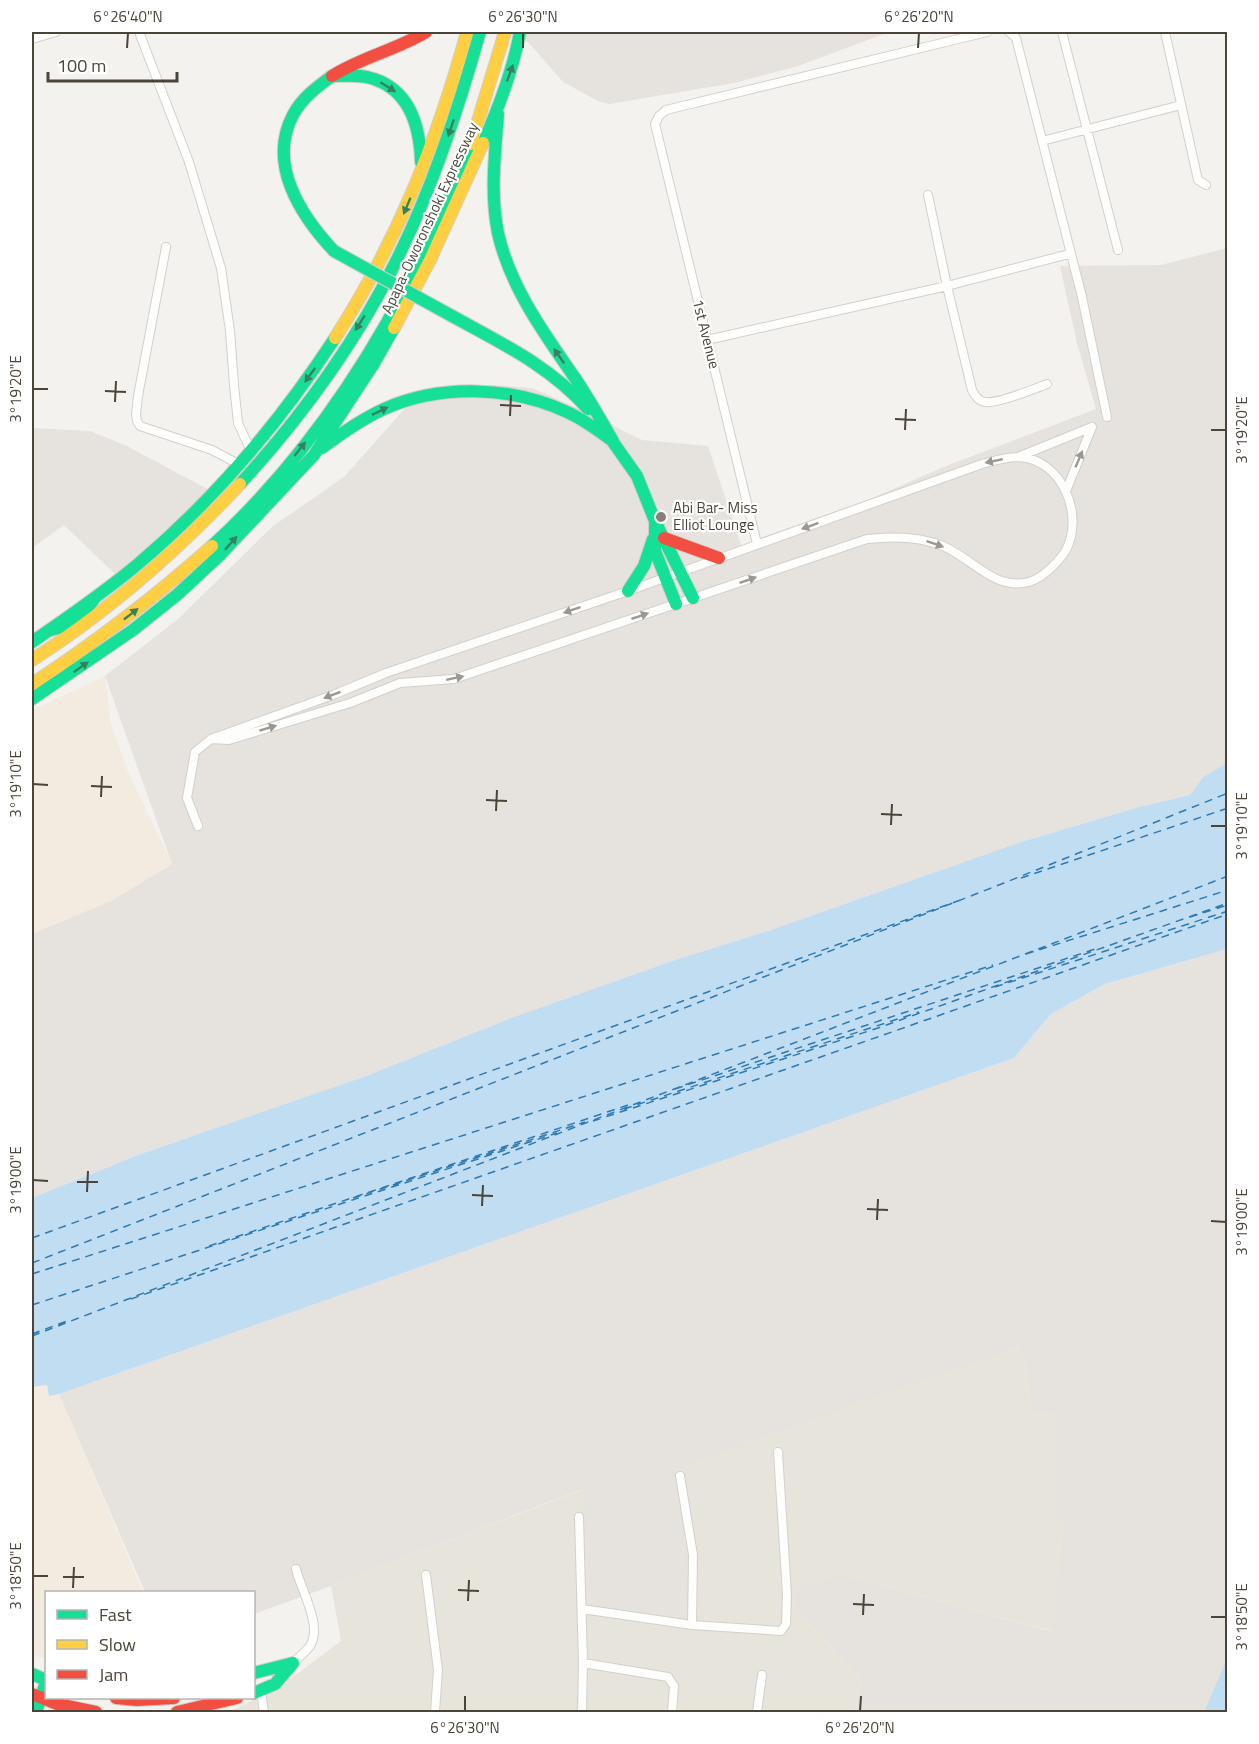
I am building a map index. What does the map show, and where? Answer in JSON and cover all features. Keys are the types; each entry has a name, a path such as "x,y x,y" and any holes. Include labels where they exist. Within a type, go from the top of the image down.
{"main road":[{"path":"426,32 393,50 346,66 311,90 298,105 288,128 284,151 286,175 294,199 319,236 334,251 544,367 578,395 637,476 655,521 659,538 681,571 693,598"},
{"name":"Apapa-Oworonshoki Expressway","path":"32,642 93,601 146,557 240,465 310,376 341,330 386,253 421,175 467,32"},
{"name":"Apapa-Oworonshoki Expressway","path":"32,660 96,615 154,569 226,500 266,456 343,350 399,255 423,204 447,140 480,32"},
{"name":"Apapa-Oworonshoki Expressway","path":"32,684 99,639 136,610 260,503 290,471 369,354 421,260 474,138 505,32"},
{"name":"Apapa-Oworonshoki Expressway","path":"290,471 314,455 373,365 401,317 447,225 477,150 499,106 515,60 520,32"},
{"path":"332,76 357,76 374,80 392,88 403,99 413,113 418,128 422,145 421,175"},
{"path":"499,106 494,168 494,207 512,277 528,309 613,441"},
{"path":"314,455 349,427 381,410 424,394 448,391 510,394 544,401 570,412 613,441"},
{"path":"260,503 275,492 290,471"},
{"name":"Apapa-Oworonshoki Expressway","path":"32,699 133,630 178,594 222,554 260,503"},
{"path":"659,538 719,558"},
{"path":"659,538 655,551 676,604"},
{"path":"628,591 659,538"},
{"path":"54,646 93,601"},
{"path":"51,630 96,615"},
{"path":"255,1673 293,1663"},
{"path":"257,1692 275,1684 293,1663"},
{"path":"36,1713 36,1696 45,1682"},
{"path":"47,1699 96,1713"},
{"path":"126,1699 156,1699"},
{"path":"177,1713 233,1699"}],"street":[{"path":"32,37 56,32"},
{"path":"139,32 189,162 220,268 230,331 238,423 251,451"},
{"name":"1st Avenue","path":"757,544 655,124 666,110 987,32"},
{"path":"1009,32 1016,38 1069,254 1082,297 1107,417"},
{"path":"1062,32 1118,250"},
{"path":"1165,32 1198,180 1206,185"},
{"path":"1042,141 1181,105"},
{"path":"928,195 947,286 972,390 976,398 985,403 1047,384"},
{"path":"166,247 138,396 137,421 140,426 212,450 240,465"},
{"path":"707,340 947,286 1069,254"},
{"path":"198,826 187,798 195,752 211,739 333,695 386,673 628,591 982,464 1018,457 1092,427 1066,490"},
{"path":"211,739 229,740 350,703 399,683 454,679 867,539 888,536 922,539 945,547 994,579 1027,582 1042,577 1067,550 1072,528 1072,504 1060,481 1044,465 1018,457"},
{"path":"582,1609 692,1625 781,1631 786,1624 787,1595 778,1452"},
{"path":"681,1476 693,1555 692,1625"},
{"path":"579,1517 582,1713"},
{"path":"293,1663 309,1647 315,1628 296,1569"},
{"path":"426,1575 438,1670 435,1713"},
{"path":"583,1663 668,1677 674,1686 672,1713"},
{"path":"757,1713 762,1675"},
{"path":"257,1692 264,1713"}],"shaded area":[{"path":"519,32 889,32 798,66 734,83 609,104 598,101 563,82 529,43 518,36"},
{"path":"1227,248 1227,763 1203,777 1190,795 1139,807 1021,842 768,931 678,959 511,1018 366,1076 138,1155 32,1198 32,934 111,901 172,864 105,676 178,619 273,526 344,477 416,396 493,385 532,388 642,440 708,446 744,554 946,466 1096,409 1077,343 1060,266 1161,265"},
{"path":"32,428 90,431 127,446 209,490 115,574 64,525 32,548"},
{"path":"105,676 111,724 128,772 172,864 82,918 32,934 32,710"},
{"path":"1227,949 1228,1659 1204,1712 855,1712 862,1680 798,1612 795,1589 843,1575 1053,1632 1063,1521 1054,1510 1055,1414 1032,1412 1024,1359 1019,1347 674,1469 695,1549 687,1617 590,1604 583,1489 255,1614 255,1591 145,1591 59,1394 1014,1058 1051,1014 1105,984"},
{"path":"1019,1347 1024,1359 1032,1412 1055,1414 1054,1510 1063,1520 1054,1632 843,1575 798,1612 862,1680 855,1712 229,1712 278,1688 341,1641 331,1586 584,1489 590,1604 695,1549 674,1469 843,1402"},
{"path":"47,1385 49,1396 59,1394 143,1591 45,1591 45,1657 32,1654 32,1387"}],"water":[{"path":"1227,763 1227,949 1105,984 1051,1014 1014,1058 59,1394 49,1396 47,1385 32,1387 32,1198 138,1155 366,1076 511,1018 678,959 768,931 1021,842 1139,807 1190,795 1203,777"},
{"path":"1227,1659 1227,1712 1204,1712"}],"ferry route":[{"path":"32,1263 1004,883 1228,793"},
{"path":"1021,878 1228,808"},
{"path":"32,1336 1228,876"},
{"path":"1026,954 1228,890"},
{"path":"32,1238 963,899"},
{"path":"593,1121 878,1028 1228,903"},
{"path":"1190,917 1228,905"},
{"path":"995,987 1228,911"},
{"path":"131,1299 1228,914"},
{"path":"675,1089 1098,948"},
{"path":"32,1274 993,965"},
{"path":"624,1109 919,1012"},
{"path":"209,1246 631,1104"},
{"path":"353,1198 585,1122"},
{"path":"32,1305 557,1133"},
{"path":"32,1334 67,1321"}],"traffic: fast":[{"path":"240,484 286,431 329,374 385,282 413,225 435,171 455,116 480,32"},
{"path":"483,143 505,89 520,32"},
{"path":"332,76 310,93 293,115 286,133 284,152 291,188 300,206 334,251"},
{"path":"332,76 369,77 396,92 411,112 418,136 421,162"},
{"path":"498,114 494,204 503,253 529,309 613,441"},
{"path":"212,546 295,458 365,360 423,255 471,144"},
{"path":"334,251 452,316"},
{"path":"452,316 524,356 558,380 588,409"},
{"path":"32,699 133,630 178,594 221,554 314,455 373,365 394,328"},
{"path":"32,642 125,574 194,513 269,429 335,338"},
{"path":"322,448 352,427 384,409 428,395 476,391 500,393 546,403 589,424 610,439"},
{"path":"608,435 637,476 655,521 693,598"},
{"path":"270,494 295,474"},
{"path":"655,521 655,551 676,604"},
{"path":"628,591 644,566 653,539"},
{"path":"72,626 93,601"},
{"path":"51,630 80,622"},
{"path":"255,1673 293,1663"},
{"path":"255,1693 275,1684 293,1663"},
{"path":"32,1674 45,1680"},
{"path":"36,1712 45,1685"}],"traffic: slow":[{"path":"335,338 378,265 413,190 442,113 467,32"},
{"path":"471,144 505,32"},
{"path":"394,328 430,260 483,143"},
{"path":"32,660 88,621 142,578 240,484"},
{"path":"32,684 125,618 212,546"}],"traffic: jam":[{"path":"332,76 426,32"},
{"path":"664,538 719,558"},
{"path":"32,1694 57,1704 96,1712"},
{"path":"126,1699 156,1699"},
{"path":"177,1712 233,1699"}],"place":[{"name":"Abi Bar- Miss Elliot Lounge","path":"661,517"}]}
